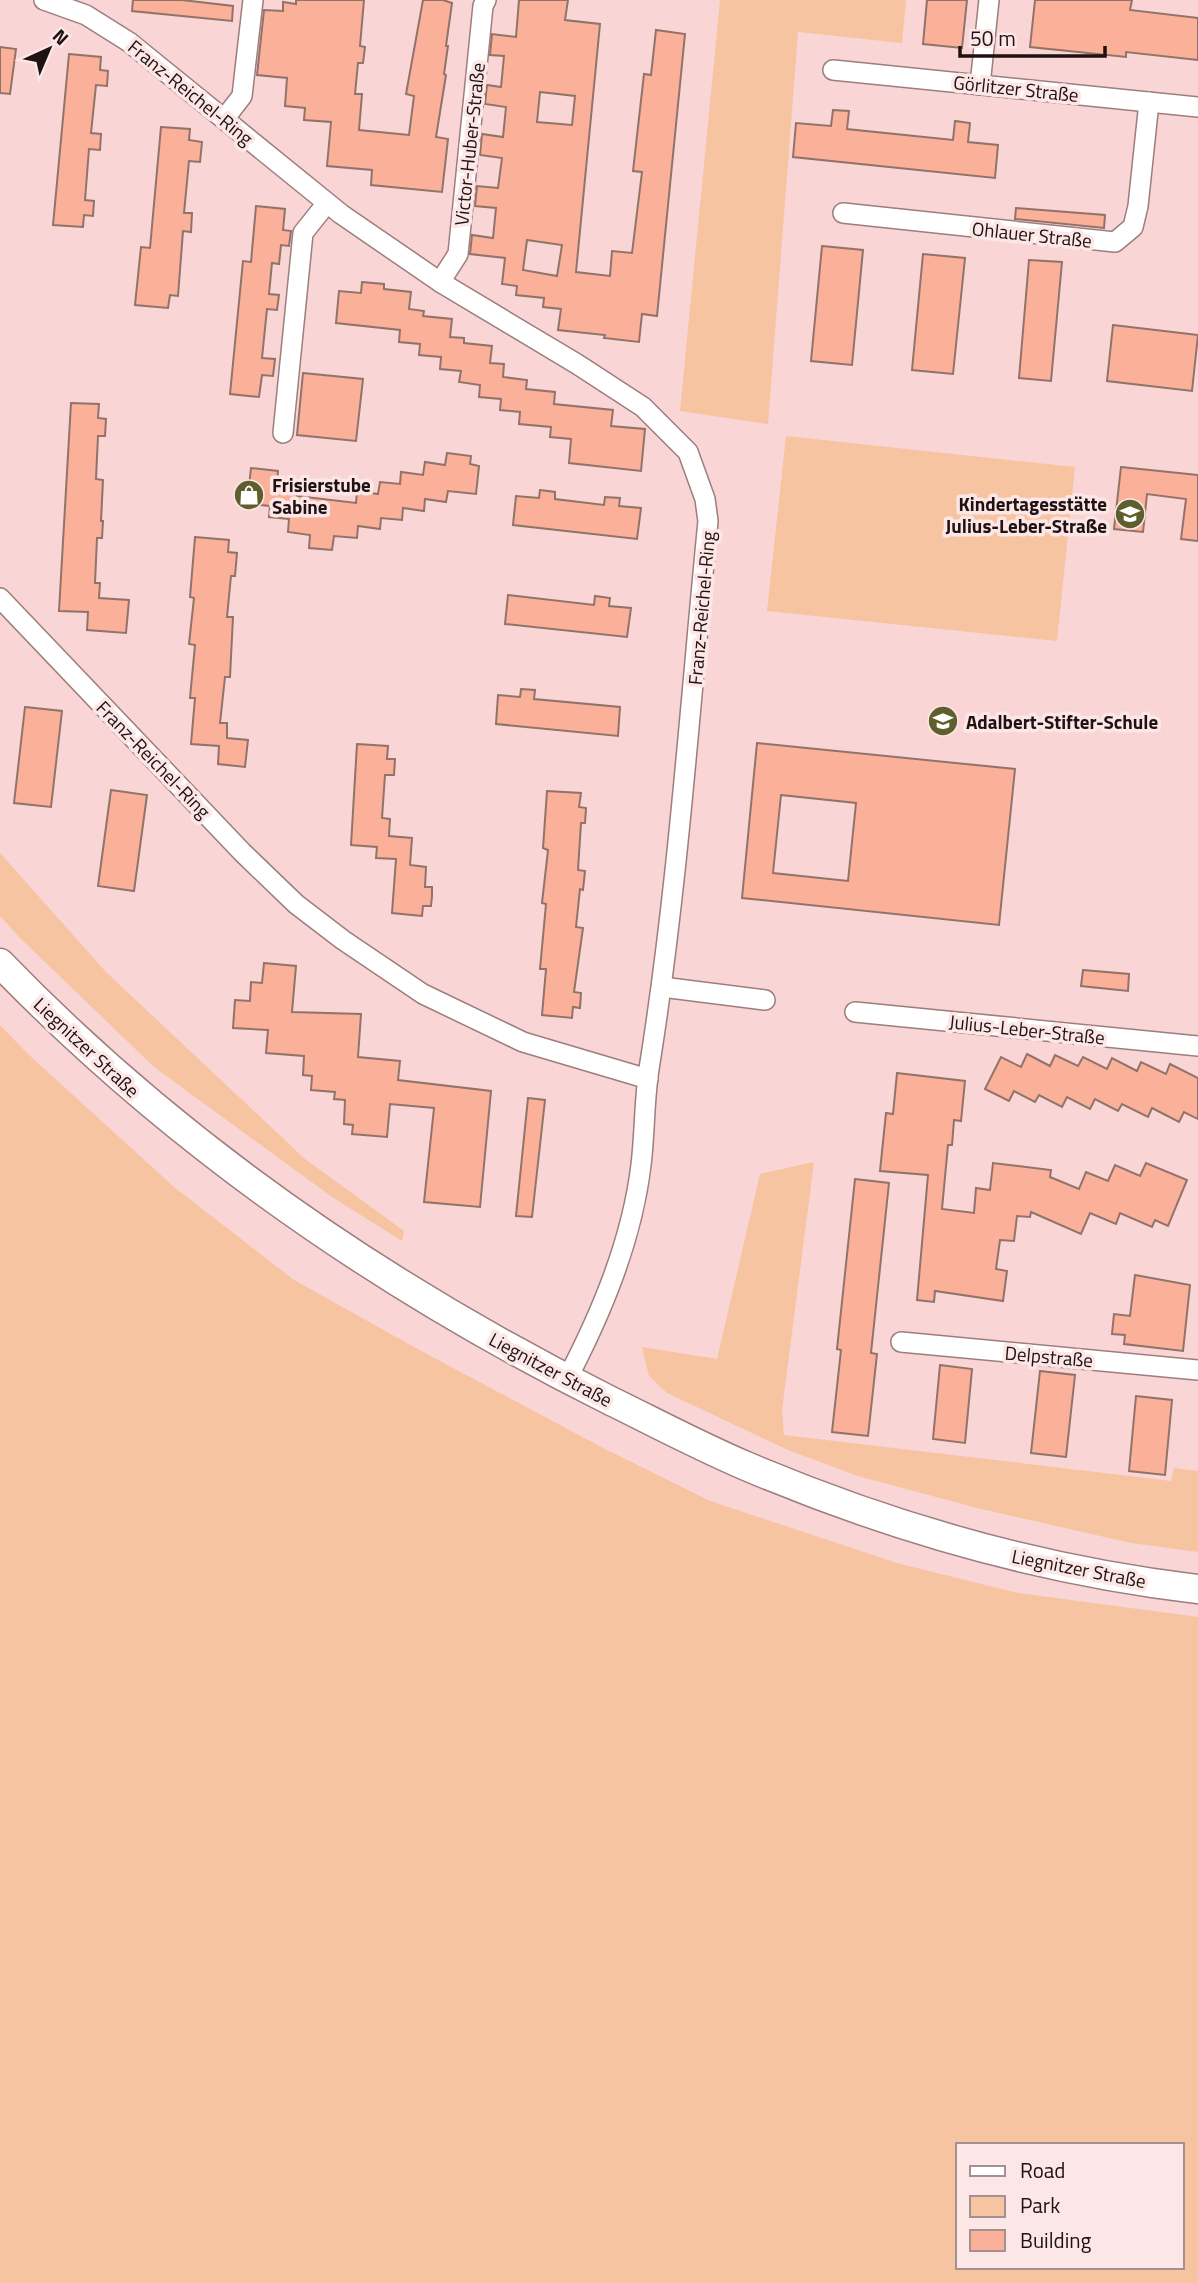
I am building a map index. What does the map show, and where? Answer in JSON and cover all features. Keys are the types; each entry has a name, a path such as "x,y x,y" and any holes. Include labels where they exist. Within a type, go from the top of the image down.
{"main road":[{"name":"Liegnitzer Straße","path":"0,963 113,1073 234,1171 417,1295 567,1379 745,1465 893,1521 988,1549 1056,1565 1198,1589"}],"street":[{"name":"Franz-Reichel-Ring","path":"44,0 86,15 129,42 327,203 440,282 643,407 688,452 699,480 708,521 693,696 662,987 648,1079 641,1166 632,1213 604,1301 567,1379"},
{"path":"225,118 242,96 253,0"},
{"name":"Victor-Huber-Straße","path":"440,282 458,254 483,6 486,0"},
{"path":"980,85 989,0"},
{"name":"Görlitzer Straße","path":"833,70 1198,107"},
{"name":"Ohlauer Straße","path":"843,213 1115,242 1133,226 1138,206 1140,165 1149,102"},
{"path":"283,433 303,233 327,203"},
{"name":"Franz-Reichel-Ring","path":"0,598 243,853 296,904 342,940 423,993 523,1042 648,1079"},
{"path":"662,987 765,1000"},
{"name":"Julius-Leber-Straße","path":"855,1012 1198,1046"},
{"name":"Delpstraße","path":"901,1342 1198,1370"}],"green space":[{"path":"720,0 906,0 902,43 798,32 768,424 680,411"},
{"path":"786,436 1075,467 1057,641 767,611"},
{"path":"0,853 106,972 305,1159 404,1231 402,1241 332,1197 154,1067 19,937 0,916"},
{"path":"0,1025 28,1054 174,1187 294,1280 605,1449 710,1501 897,1563 1018,1593 1198,1617 1198,2283 0,2283"},
{"path":"814,1162 782,1410 784,1435 1171,1481 1174,1468 1198,1471 1198,1552 1131,1543 977,1508 858,1476 788,1450 667,1393 649,1376 642,1347 717,1359 760,1174"}],"building":[{"path":"133,0 182,0 233,6 232,21 132,11"},
{"path":"296,0 364,0 360,46 365,47 363,63 358,63 355,94 362,94 359,130 409,135 414,96 406,94 423,0 452,3 446,46 446,75 436,137 448,139 442,192 371,185 372,170 327,166 331,122 304,120 305,108 285,106 287,78 257,75 264,10 283,11 283,2 296,4"},
{"path":"519,0 568,0 565,20 600,24 576,272 610,276 612,251 632,253 642,172 633,171 644,74 651,75 656,30 685,34 657,316 642,314 639,342 558,330 561,309 543,307 544,298 516,295 517,286 502,284 505,258 470,254 472,235 493,238 496,208 475,206 477,186 498,188 502,158 480,155 482,134 503,137 506,107 485,104 487,85 501,87 504,56 490,55 492,34 516,37","holes":["540,92 575,96 572,125 537,122","527,240 562,245 557,276 523,270"]},
{"path":"927,0 967,0 962,48 923,44"},
{"path":"1035,0 1132,0 1130,10 1198,18 1198,60 1126,52 1126,57 1030,47"},
{"path":"0,47 16,49 10,94 0,93"},
{"path":"69,54 101,57 100,70 108,71 107,86 96,85 91,133 101,134 100,150 89,149 85,200 94,201 93,216 84,215 83,227 53,225"},
{"path":"833,110 849,111 847,129 953,140 955,121 970,123 968,142 998,145 995,178 793,157 796,123 831,126"},
{"path":"161,127 190,129 189,140 202,142 200,162 189,161 184,213 192,213 191,232 183,231 178,296 170,295 168,308 135,305 141,247 150,248"},
{"path":"256,206 285,209 283,230 291,231 289,246 281,245 279,264 272,263 269,294 279,295 277,310 267,309 262,358 275,359 273,376 262,375 259,397 230,394 243,261 251,262"},
{"path":"1016,208 1105,215 1104,228 1015,219"},
{"path":"822,246 863,250 852,365 811,361"},
{"path":"923,254 965,258 953,374 912,370"},
{"path":"1029,260 1062,262 1051,381 1019,378"},
{"path":"362,282 384,284 384,289 411,292 409,309 424,311 423,316 452,319 450,337 464,338 464,343 492,346 490,363 504,364 503,377 527,380 526,389 555,392 554,404 613,410 611,426 645,429 641,471 569,463 571,439 550,437 551,427 519,424 520,412 500,410 501,399 479,397 480,385 459,382 461,371 440,369 441,357 419,355 420,344 399,342 400,330 336,323 339,291 361,293"},
{"path":"1113,325 1198,335 1192,391 1107,381"},
{"path":"303,373 363,379 356,441 297,435"},
{"path":"71,403 99,404 98,418 106,419 105,436 98,436 96,479 103,480 103,521 102,538 97,538 95,583 100,583 99,598 129,600 126,633 87,630 88,612 59,611"},
{"path":"447,453 471,456 470,464 479,466 476,494 448,491 446,502 425,499 424,511 403,508 402,520 381,518 380,529 358,526 357,538 334,536 332,550 309,548 310,535 288,532 289,519 269,517 270,506 247,504 251,468 278,471 277,483 299,486 297,496 356,503 357,491 378,494 380,482 400,484 401,472 423,475 425,462 445,465"},
{"name":"Kindertagesstätte Julius-Leber-Straße","path":"1121,467 1198,475 1198,541 1181,539 1186,499 1147,494 1143,532 1114,529"},
{"path":"540,490 555,492 555,499 604,505 605,497 620,498 619,506 641,508 637,539 513,525 516,496 539,498"},
{"path":"195,537 229,540 228,552 237,553 235,576 231,576 227,617 233,617 230,677 225,677 220,723 227,723 227,738 248,740 245,767 218,764 219,746 191,744 195,698 190,698 195,645 189,644 194,598 190,597"},
{"path":"508,595 594,605 595,596 610,598 609,606 631,608 627,637 505,624"},
{"path":"521,689 535,690 534,699 620,707 618,736 496,724 498,695 520,697"},
{"path":"25,707 62,711 51,807 14,803"},
{"path":"757,743 1015,769 999,925 742,898","holes":["781,795 856,803 848,881 773,873"]},
{"path":"357,744 388,746 387,759 395,759 394,775 385,775 382,818 390,819 389,836 412,838 410,865 426,867 425,887 432,887 432,896 431,906 423,906 422,916 392,913 396,859 376,858 377,847 351,845"},
{"path":"111,790 147,795 134,891 98,886"},
{"path":"547,791 581,793 579,807 586,808 585,823 581,823 578,870 585,871 576,927 583,928 574,992 581,993 580,1008 573,1007 572,1018 542,1015 546,969 540,969 546,904 542,903 548,850 543,848"},
{"path":"264,963 296,966 292,1012 361,1014 358,1057 400,1061 398,1080 491,1091 480,1207 424,1202 434,1108 390,1104 387,1137 352,1134 353,1125 344,1124 345,1100 334,1099 335,1092 311,1090 312,1076 303,1075 304,1056 266,1053 268,1030 233,1028 235,1000 250,1001 251,982 262,983"},
{"path":"1083,970 1129,974 1128,991 1081,986"},
{"path":"1027,1054 1050,1066 1055,1055 1078,1066 1083,1057 1107,1069 1112,1058 1137,1071 1141,1062 1166,1074 1170,1064 1198,1078 1198,1119 1184,1112 1179,1122 1152,1108 1148,1117 1122,1104 1118,1111 1095,1099 1090,1109 1067,1097 1062,1107 1039,1095 1035,1102 1014,1091 1009,1101 985,1089 1001,1057 1021,1067"},
{"path":"897,1073 965,1081 961,1121 954,1120 952,1145 948,1145 942,1209 974,1213 976,1188 990,1190 993,1163 1051,1170 1050,1177 1079,1189 1086,1172 1108,1181 1115,1165 1140,1176 1146,1163 1187,1180 1168,1226 1155,1220 1152,1227 1120,1213 1116,1224 1090,1213 1081,1234 1031,1212 1030,1217 1017,1216 1014,1241 1000,1240 996,1269 1007,1271 1003,1301 935,1291 934,1302 917,1300 928,1175 880,1171 886,1113 893,1114"},
{"path":"528,1098 545,1100 532,1217 516,1216"},
{"path":"855,1179 889,1183 871,1353 877,1354 868,1436 832,1432 841,1350 837,1349"},
{"path":"1135,1275 1190,1285 1183,1351 1124,1344 1125,1335 1112,1334 1114,1314 1130,1316"},
{"path":"940,1365 972,1369 965,1443 933,1439"},
{"path":"1040,1371 1075,1375 1066,1457 1031,1453"},
{"path":"1136,1396 1172,1400 1165,1475 1129,1471"}],"place":[{"name":"Frisierstube Sabine","path":"249,495"},
{"name":"Kindertagesstätte Julius-Leber-Straße","path":"1130,514"},
{"name":"Adalbert-Stifter-Schule","path":"943,721"}]}
